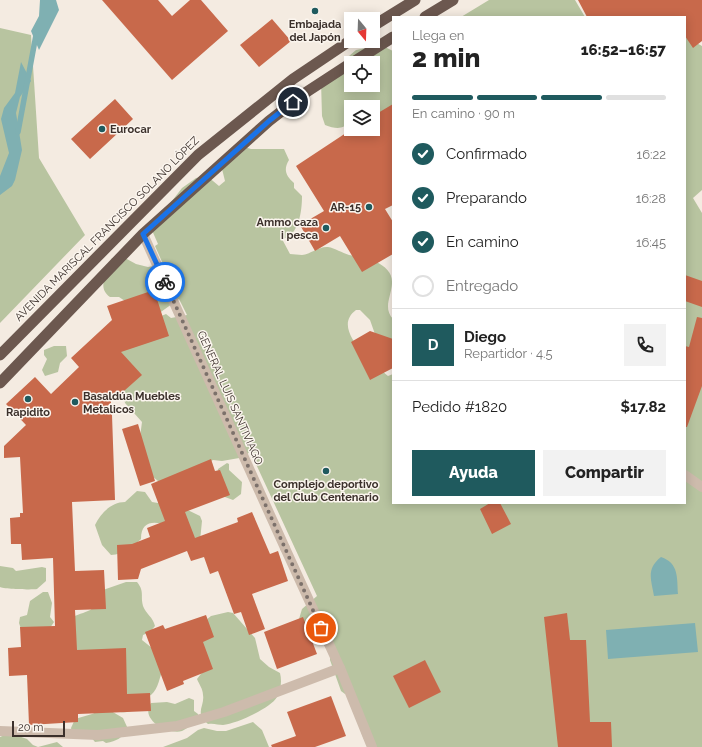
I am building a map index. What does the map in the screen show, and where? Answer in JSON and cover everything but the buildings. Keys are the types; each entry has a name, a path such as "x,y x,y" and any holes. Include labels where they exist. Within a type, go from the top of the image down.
{"highway":[{"path":"380,22 415,0"},
{"path":"427,16 453,0"},
{"path":"362,56 392,38"},
{"name":"AVENIDA MARISCAL FRANCISCO SOLANO LÓPEZ","path":"0,355 198,155 293,78 344,45"},
{"path":"0,383 143,234 269,121 305,93 344,68"}],"street":[{"name":"GENERAL LUIS SANTIVIAGO","path":"143,234 340,668 372,747"},
{"path":"686,475 702,487"},
{"path":"0,731 98,735 177,726 224,712 340,668"}],"green space":[{"path":"489,0 575,0 584,16 463,16"},
{"name":"Complejo deportivo del Club Centenario","path":"686,26 693,41 702,46 702,190 693,198 702,213 702,747 368,747 359,723 356,696 345,694 341,691 330,660 330,653 317,636 305,629 299,619 302,609 317,596 250,451 245,457 222,461 213,460 164,486 152,476 140,437 142,422 125,403 113,356 159,317 166,314 171,318 187,315 179,299 158,314 125,301 119,297 110,297 106,293 103,285 110,261 112,258 125,258 136,264 148,267 163,264 155,246 158,244 151,228 182,188 196,178 207,176 219,186 225,181 221,165 241,146 251,149 284,149 289,160 286,167 286,173 294,183 294,188 302,196 300,215 296,228 288,237 282,239 290,254 302,255 328,247 349,255 362,257 377,262 388,271 391,277 392,284 388,302 388,311 392,318 392,344 376,337 370,320 360,310 356,310 349,318 348,326 351,336 364,354 388,376 392,374 392,504 686,504"},
{"path":"0,28 31,35 39,158 85,235 0,323"},
{"path":"381,41 387,48 392,50 392,122 380,117 380,100 344,100 344,126 336,128 325,125 322,116 321,81 344,64 344,92 380,92 380,56 349,56 356,50 380,48"},
{"path":"54,346 66,346 67,356 60,363 58,372 45,376 42,370 47,359 44,355 44,350"},
{"path":"227,463 229,464 229,470 242,482 241,494 233,500 225,497 217,474 218,469"},
{"path":"137,491 145,492 152,502 158,503 163,498 200,516 202,521 200,541 175,528 156,523 148,524 143,529 141,539 134,545 124,552 111,555 102,545 95,525 107,509 115,504 125,502"},
{"path":"0,566 13,568 16,571 42,567 46,568 46,581 37,589 0,587"},
{"path":"126,582 137,582 141,588 143,606 153,620 155,626 150,632 143,635 142,640 152,648 163,669 157,686 151,695 141,700 132,710 128,712 120,712 71,651 70,618 91,610 96,604 103,590"},
{"path":"43,592 48,592 52,603 50,617 54,622 50,628 21,629 19,623 20,617 27,615 30,601"},
{"path":"228,612 233,613 255,638 260,659 269,667 280,673 280,688 277,697 268,706 253,715 229,724 208,724 204,720 201,713 203,693 197,679 204,670 199,648 206,620 211,616"},
{"path":"189,698 194,700 194,711 198,714 198,720 182,731 176,732 163,728 157,725 149,715 148,709 151,703 167,702 175,704"},
{"path":"106,708 123,718 128,729 119,739 106,743 103,741 95,742 90,736 72,732 71,728 75,719"},
{"path":"253,722 262,730 269,747 163,747 187,738 198,730 204,728 217,731 226,731"},
{"path":"10,733 27,739 33,745 38,747 0,747 0,737"},
{"path":"57,742 63,747 38,747"}],"water":[{"path":"40,0 56,0 59,10 39,50 31,31 39,16"},
{"path":"21,62 31,81 20,97 16,113 22,150 15,180 12,186 0,195 0,176 9,153 1,119 4,108 15,93"},
{"path":"661,557 671,563 674,567 677,577 678,594 654,596 651,570 656,561"},
{"path":"695,623 698,652 608,659 606,630"}],"waterway":[{"path":"18,132 36,35"}],"way so far":[{"path":"165,282 321,628"}],"place":[{"name":"Embajada del Japón","path":"315,11"},
{"name":"Eurocar","path":"102,129"},
{"name":"AR-15","path":"369,207"},
{"name":"Ammo caza i pesca","path":"326,228"},
{"name":"Rapidito","path":"28,399"},
{"name":"Basaldúa Muebles Metalicos","path":"75,402"},
{"name":"Complejo deportivo del Club Centenario","path":"326,471"}],"route":[{"path":"165,282 143,234 269,121 293,102"}]}
